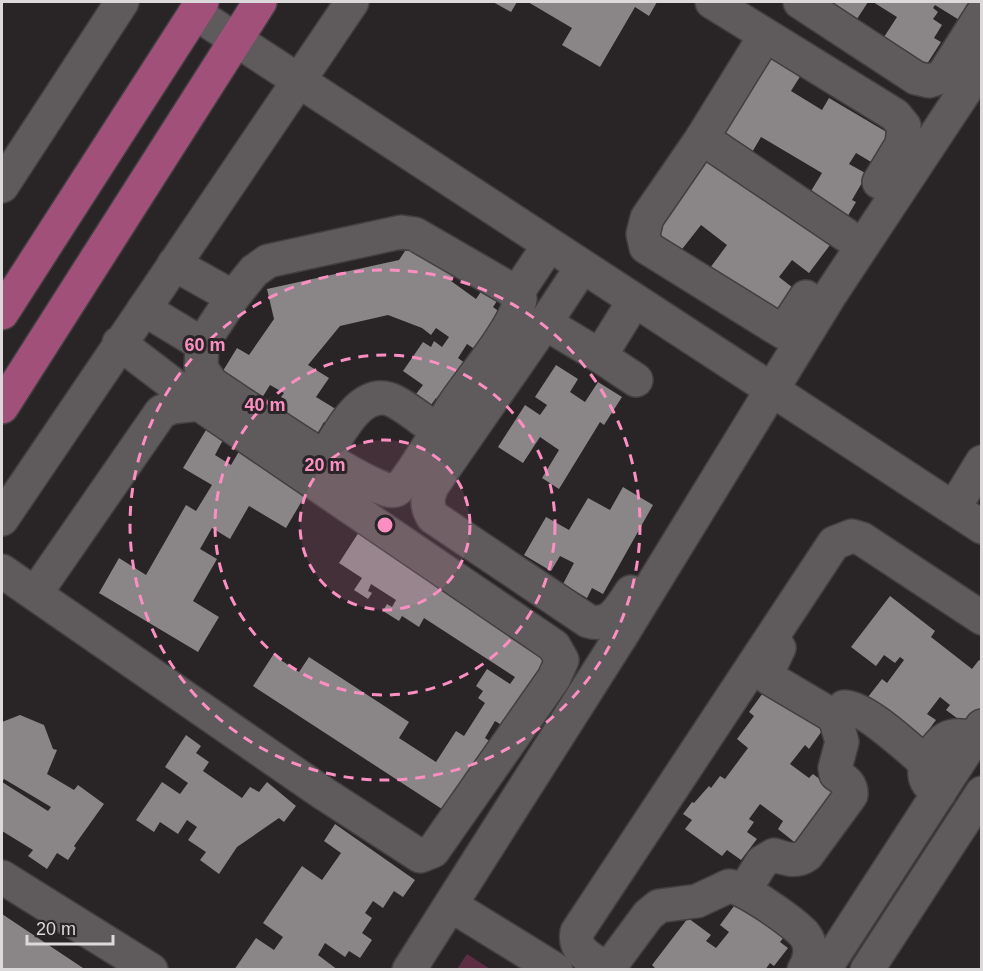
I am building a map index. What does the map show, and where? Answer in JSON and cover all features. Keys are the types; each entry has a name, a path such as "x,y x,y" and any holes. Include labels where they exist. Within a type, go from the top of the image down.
{"main road":[{"path":"2,406 260,2"},
{"path":"2,313 199,7"}],"street":[{"path":"2,186 122,2"},
{"path":"2,519 352,2"},
{"path":"712,2 895,115 904,126 902,144 783,332 762,385"},
{"path":"800,2 916,78 929,81 942,77 981,14"},
{"path":"199,7 235,39 299,82 981,527"},
{"path":"765,36 702,138 646,218 643,234 646,247 783,332"},
{"path":"409,969 452,906 612,629 762,385 830,295 981,65"},
{"path":"702,138 846,235"},
{"path":"401,232 415,234 517,293 520,299 515,315 406,480 396,490 389,491 377,488 324,458 212,384 201,368 202,344 233,297 254,271 268,261 401,232"},
{"path":"517,293 549,245"},
{"path":"174,264 233,297"},
{"path":"582,267 432,486 428,502 433,517 588,621 612,629"},
{"path":"600,356 634,301"},
{"path":"144,309 202,344"},
{"path":"545,323 636,380"},
{"path":"2,570 406,850 420,856 433,851 561,668 560,653 554,646 199,404 120,343"},
{"path":"324,458 357,408 373,399 389,399 437,430"},
{"path":"34,594 161,412 172,407 199,404"},
{"path":"954,508 981,462"},
{"path":"612,629 615,615 675,526"},
{"path":"804,969 810,954 804,935 744,891 729,886 697,901 659,906 648,915 608,969 581,952 575,939 577,932 834,543 852,536 862,539 981,618"},
{"path":"744,891 762,862 774,855 800,860 807,855 851,795 849,783 836,774 835,768 842,742 835,717 769,678 768,671 779,648 777,642 771,639"},
{"path":"835,717 844,707 852,706 926,763"},
{"path":"939,793 928,785 925,778 926,763 943,740 950,736 978,732"},
{"path":"824,969 978,732"},
{"path":"867,969 981,793"},
{"path":"2,877 151,969"},
{"path":"452,906 556,969"}],"shaded area":[{"path":"467,954 490,969 457,969"}],"building":[{"path":"493,2 517,2 511,12"},
{"path":"528,2 657,2 649,16 635,7 600,67 562,45 572,28"},
{"path":"828,2 868,2 857,19"},
{"path":"873,2 971,2 981,7 969,26 935,5 933,8 938,12 933,19 942,25 934,38 941,42 927,64 884,37 897,17"},
{"path":"760,50 801,75 791,91 822,110 829,98 900,140 883,169 856,153 849,164 867,174 852,200 856,202 846,219 808,196 822,173 761,137 751,154 716,133"},
{"path":"709,147 833,241 809,273 792,260 779,277 802,295 781,323 710,268 727,245 701,225 679,253 647,229"},
{"path":"411,242 456,274 451,281 476,299 482,290 497,301 493,307 505,316 479,352 467,344 458,358 472,368 447,405 436,398 431,405 416,394 423,385 403,371 423,342 431,347 434,341 442,347 449,337 436,328 431,335 422,328 388,315 340,326 308,365 329,378 316,397 344,414 336,429 324,422 317,434 280,410 286,400 281,397 284,393 270,385 262,398 221,374 237,348 249,355 274,319 267,289 399,260"},
{"path":"556,365 578,379 570,392 585,402 598,382 622,397 604,425 600,422 559,489 542,478 559,450 540,437 523,463 498,447 525,405 540,415 547,405 535,397"},
{"path":"206,430 223,440 215,455 231,465 241,448 309,489 286,528 249,506 230,539 212,528 200,549 217,559 193,601 219,617 198,652 99,593 119,558 146,575 186,505 196,511 212,485 183,468"},
{"path":"623,487 653,505 603,594 592,588 587,598 563,584 574,563 560,556 551,571 524,555 546,517 569,530 588,498 610,510"},
{"path":"359,532 554,658 508,729 495,721 485,738 497,746 445,811 253,686 273,655 299,672 309,657 409,722 399,738 436,762 456,731 464,736 485,703 478,698 483,691 476,686 487,669 510,684 515,677 424,618 419,627 402,616 399,621 383,611 387,604 392,607 396,600 371,584 368,591 372,593 368,599 354,590 362,578 339,563"},
{"path":"890,596 935,631 931,637 972,669 979,660 982,662 982,710 969,727 946,710 950,705 940,697 927,714 936,720 919,743 868,697 882,679 887,683 904,660 900,657 895,663 884,655 876,666 851,647"},
{"path":"768,686 824,728 809,749 805,745 790,764 809,778 813,774 839,794 803,849 778,829 783,821 760,804 749,819 754,822 747,832 757,839 741,860 727,850 722,856 685,829 692,820 683,814 709,786 711,788 720,776 725,779 748,748 737,739 754,716 749,712"},
{"path":"20,715 44,725 53,749 57,750 47,774 74,790 78,785 104,804 74,846 76,848 68,860 57,853 47,869 28,856 33,850 2,831 2,782 2,722","holes":["4,779 51,807 48,811 2,782"]},
{"path":"186,735 201,746 196,753 209,762 203,771 242,798 250,787 259,792 267,782 296,806 284,822 279,818 237,847 219,874 200,860 206,852 188,840 197,827 187,820 178,834 160,822 154,832 136,820 162,782 180,794 188,783 165,767"},
{"path":"335,824 415,880 403,897 394,891 383,908 373,901 365,913 372,918 362,933 372,940 360,958 349,951 345,957 325,943 318,955 338,970 234,970 256,938 274,950 283,937 263,923 302,866 322,880 341,853 324,841"},
{"path":"737,902 778,926 775,931 784,937 780,942 788,948 774,966 770,963 765,970 657,970 652,965 688,918 711,935 706,941 716,948 729,932 720,925"},
{"path":"2,914 86,970 2,970"}]}
